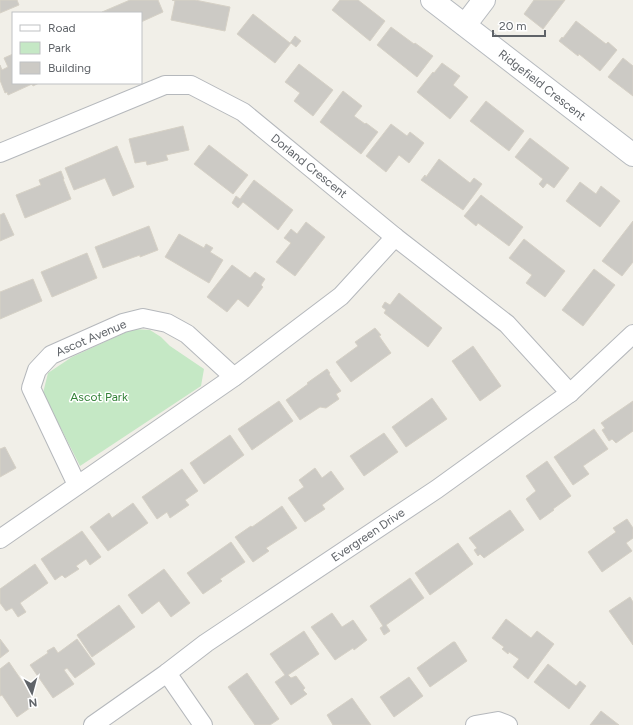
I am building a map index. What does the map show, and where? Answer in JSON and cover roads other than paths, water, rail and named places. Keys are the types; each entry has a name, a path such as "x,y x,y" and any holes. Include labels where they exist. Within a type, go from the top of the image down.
{"street":[{"name":"Ridgefield Crescent","path":"432,0 633,155"},
{"path":"465,26 484,0"},
{"name":"Dorland Crescent","path":"0,153 165,86 191,85 243,112 394,237 506,324 570,393"},
{"path":"0,539 234,377 341,296 394,237"},
{"name":"Ascot Avenue","path":"77,485 31,388 37,370 51,355 123,323 143,318 167,324 186,334 234,377"},
{"name":"Evergreen Drive","path":"93,725 167,673 206,643 437,489 570,393 633,334"},
{"path":"167,673 203,725"},
{"path":"475,725 498,721 508,725"}],"park label":[{"name":"Ascot Park","path":"99,397"}]}
